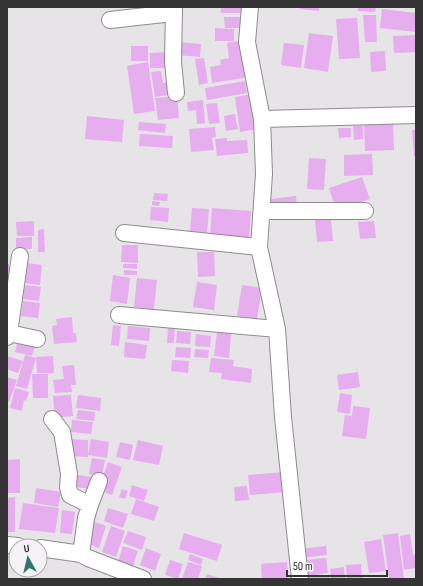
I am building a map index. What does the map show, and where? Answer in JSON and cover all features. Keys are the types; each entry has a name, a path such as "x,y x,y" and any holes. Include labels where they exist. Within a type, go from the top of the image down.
{"street":[{"path":"250,7 247,42 262,119 264,174 259,247 277,329 283,417 300,579"},
{"path":"110,20 164,14 174,8"},
{"path":"174,8 173,62 176,93"},
{"path":"262,119 416,115"},
{"path":"262,211 365,211"},
{"path":"124,233 259,247"},
{"path":"20,256 8,335 37,338"},
{"path":"119,315 277,329"},
{"path":"52,419 62,432 69,474 68,487 70,495 90,505"},
{"path":"81,554 86,518 99,481"},
{"path":"48,549 81,554 143,579"}],"building":[{"path":"221,7 242,7 242,13 221,13"},
{"path":"300,7 319,7 319,11 300,9"},
{"path":"358,7 376,7 375,12 358,11"},
{"path":"382,9 416,13 416,32 380,28"},
{"path":"363,15 376,15 377,42 365,42"},
{"path":"224,17 243,17 243,28 225,28"},
{"path":"357,18 360,58 339,59 336,19"},
{"path":"215,28 234,29 234,41 215,41"},
{"path":"309,33 333,36 328,72 304,68"},
{"path":"416,35 416,52 394,53 393,36"},
{"path":"243,40 249,77 212,83 210,67 221,65 220,60 229,58 227,43"},
{"path":"178,42 201,44 200,57 177,55"},
{"path":"284,43 304,45 301,68 281,65"},
{"path":"131,46 148,46 148,61 131,61"},
{"path":"385,51 386,71 371,72 370,52"},
{"path":"166,52 167,68 150,68 150,53"},
{"path":"204,58 208,83 199,85 195,59"},
{"path":"148,62 155,111 134,114 127,66"},
{"path":"161,71 163,83 172,82 174,94 155,97 151,72"},
{"path":"245,81 247,93 207,100 205,88"},
{"path":"252,94 258,129 240,132 235,97"},
{"path":"177,96 179,118 158,120 155,98"},
{"path":"203,100 205,123 197,124 196,110 188,111 187,102"},
{"path":"217,103 220,123 209,124 206,104"},
{"path":"235,114 238,129 226,131 224,116"},
{"path":"87,116 124,120 122,142 85,139"},
{"path":"139,122 166,124 165,133 138,130"},
{"path":"393,123 394,150 365,151 364,124"},
{"path":"353,126 363,126 363,139 354,140"},
{"path":"215,127 216,137 212,138 214,150 191,152 189,129"},
{"path":"338,128 351,128 351,137 339,138"},
{"path":"412,130 416,130 416,156 414,156"},
{"path":"140,134 173,136 172,148 139,146"},
{"path":"227,138 227,141 247,140 248,153 217,156 215,139"},
{"path":"372,154 373,175 344,176 344,155"},
{"path":"309,158 326,159 324,190 307,189"},
{"path":"362,177 370,199 336,210 329,188"},
{"path":"154,193 168,194 167,201 153,200"},
{"path":"296,196 297,208 271,211 270,199"},
{"path":"152,201 160,202 159,206 152,205"},
{"path":"151,207 169,208 168,222 150,220"},
{"path":"192,208 209,209 207,233 190,231"},
{"path":"212,208 251,211 249,239 210,236"},
{"path":"331,219 333,241 317,242 315,220"},
{"path":"34,221 34,236 17,236 16,222"},
{"path":"374,221 376,238 360,239 358,222"},
{"path":"44,229 45,252 38,252 38,230"},
{"path":"32,237 32,249 16,249 16,238"},
{"path":"122,245 138,245 138,263 121,262"},
{"path":"197,252 214,252 215,276 198,277"},
{"path":"27,263 42,265 40,285 25,283"},
{"path":"7,264 9,264 10,286 7,286"},
{"path":"123,264 137,264 137,269 123,268"},
{"path":"124,270 137,271 137,275 124,275"},
{"path":"113,275 130,278 127,304 110,301"},
{"path":"137,278 157,280 154,309 134,307"},
{"path":"197,282 217,285 214,310 193,307"},
{"path":"25,285 41,287 39,301 23,299"},
{"path":"242,285 262,288 257,319 237,316"},
{"path":"23,301 40,303 38,318 21,316"},
{"path":"72,317 73,333 76,333 77,342 54,344 52,326 57,325 56,319"},
{"path":"168,324 175,324 174,343 167,343"},
{"path":"113,325 121,326 119,346 111,345"},
{"path":"128,326 150,328 149,341 127,339"},
{"path":"177,331 191,332 190,344 176,343"},
{"path":"217,332 231,334 229,358 214,356"},
{"path":"196,334 211,336 210,347 195,346"},
{"path":"18,340 35,345 32,356 15,352"},
{"path":"125,342 147,345 145,359 124,357"},
{"path":"176,347 191,348 190,358 175,357"},
{"path":"195,349 209,350 208,358 194,357"},
{"path":"25,355 36,358 27,389 16,386"},
{"path":"7,356 23,361 18,373 7,369"},
{"path":"53,356 54,373 37,373 36,357"},
{"path":"211,358 234,360 233,366 252,369 251,383 221,379 222,373 209,372"},
{"path":"172,360 189,361 188,373 171,371"},
{"path":"74,365 76,385 71,385 72,392 55,393 53,380 64,379 62,366"},
{"path":"358,372 360,387 339,390 337,375"},
{"path":"32,374 48,374 48,398 33,398"},
{"path":"7,377 17,380 9,402 7,401"},
{"path":"15,388 29,392 26,401 24,400 22,411 10,408"},
{"path":"340,393 352,395 350,414 337,412"},
{"path":"71,395 73,416 55,418 53,396"},
{"path":"78,395 101,398 100,411 76,408"},
{"path":"353,406 370,408 366,439 342,436 345,415 352,416"},
{"path":"78,410 95,412 94,421 76,419"},
{"path":"72,420 93,422 91,434 71,432"},
{"path":"67,439 88,440 88,457 67,456"},
{"path":"91,439 109,442 107,458 88,455"},
{"path":"138,440 163,446 159,465 133,460"},
{"path":"120,442 133,445 130,460 116,457"},
{"path":"92,458 105,460 102,476 89,474"},
{"path":"20,459 20,493 7,493 7,460"},
{"path":"108,462 122,467 112,495 98,490"},
{"path":"283,472 285,492 250,495 248,475"},
{"path":"72,474 91,477 90,489 70,486"},
{"path":"132,485 148,490 144,501 129,496"},
{"path":"247,486 249,500 235,501 234,487"},
{"path":"36,488 61,492 58,507 34,503"},
{"path":"122,489 128,491 125,499 119,497"},
{"path":"15,497 15,532 7,532 7,498"},
{"path":"136,499 159,507 154,521 131,514"},
{"path":"23,503 59,508 55,533 19,529"},
{"path":"108,508 128,514 123,528 104,521"},
{"path":"62,510 75,512 72,534 60,533"},
{"path":"92,521 106,526 99,548 85,543"},
{"path":"111,526 125,531 116,557 102,552"},
{"path":"128,531 146,537 142,550 123,543"},
{"path":"184,533 222,545 217,561 179,549"},
{"path":"398,533 404,579 389,579 383,535"},
{"path":"410,534 413,555 416,554 416,572 415,568 404,570 400,536"},
{"path":"381,539 386,571 369,573 364,542"},
{"path":"123,546 138,551 133,566 118,561"},
{"path":"326,546 327,555 301,558 300,549"},
{"path":"146,548 161,554 155,571 140,565"},
{"path":"190,554 203,559 201,565 188,560"},
{"path":"326,558 328,573 307,576 305,560"},
{"path":"170,560 183,564 178,579 165,575"},
{"path":"188,562 202,566 198,579 182,579"},
{"path":"287,562 288,579 262,579 261,564"},
{"path":"361,564 362,579 347,579 346,565"},
{"path":"344,567 345,579 331,579 330,569"},
{"path":"207,574 219,578 205,579"},
{"path":"329,575 329,579 308,579 307,577"}]}
